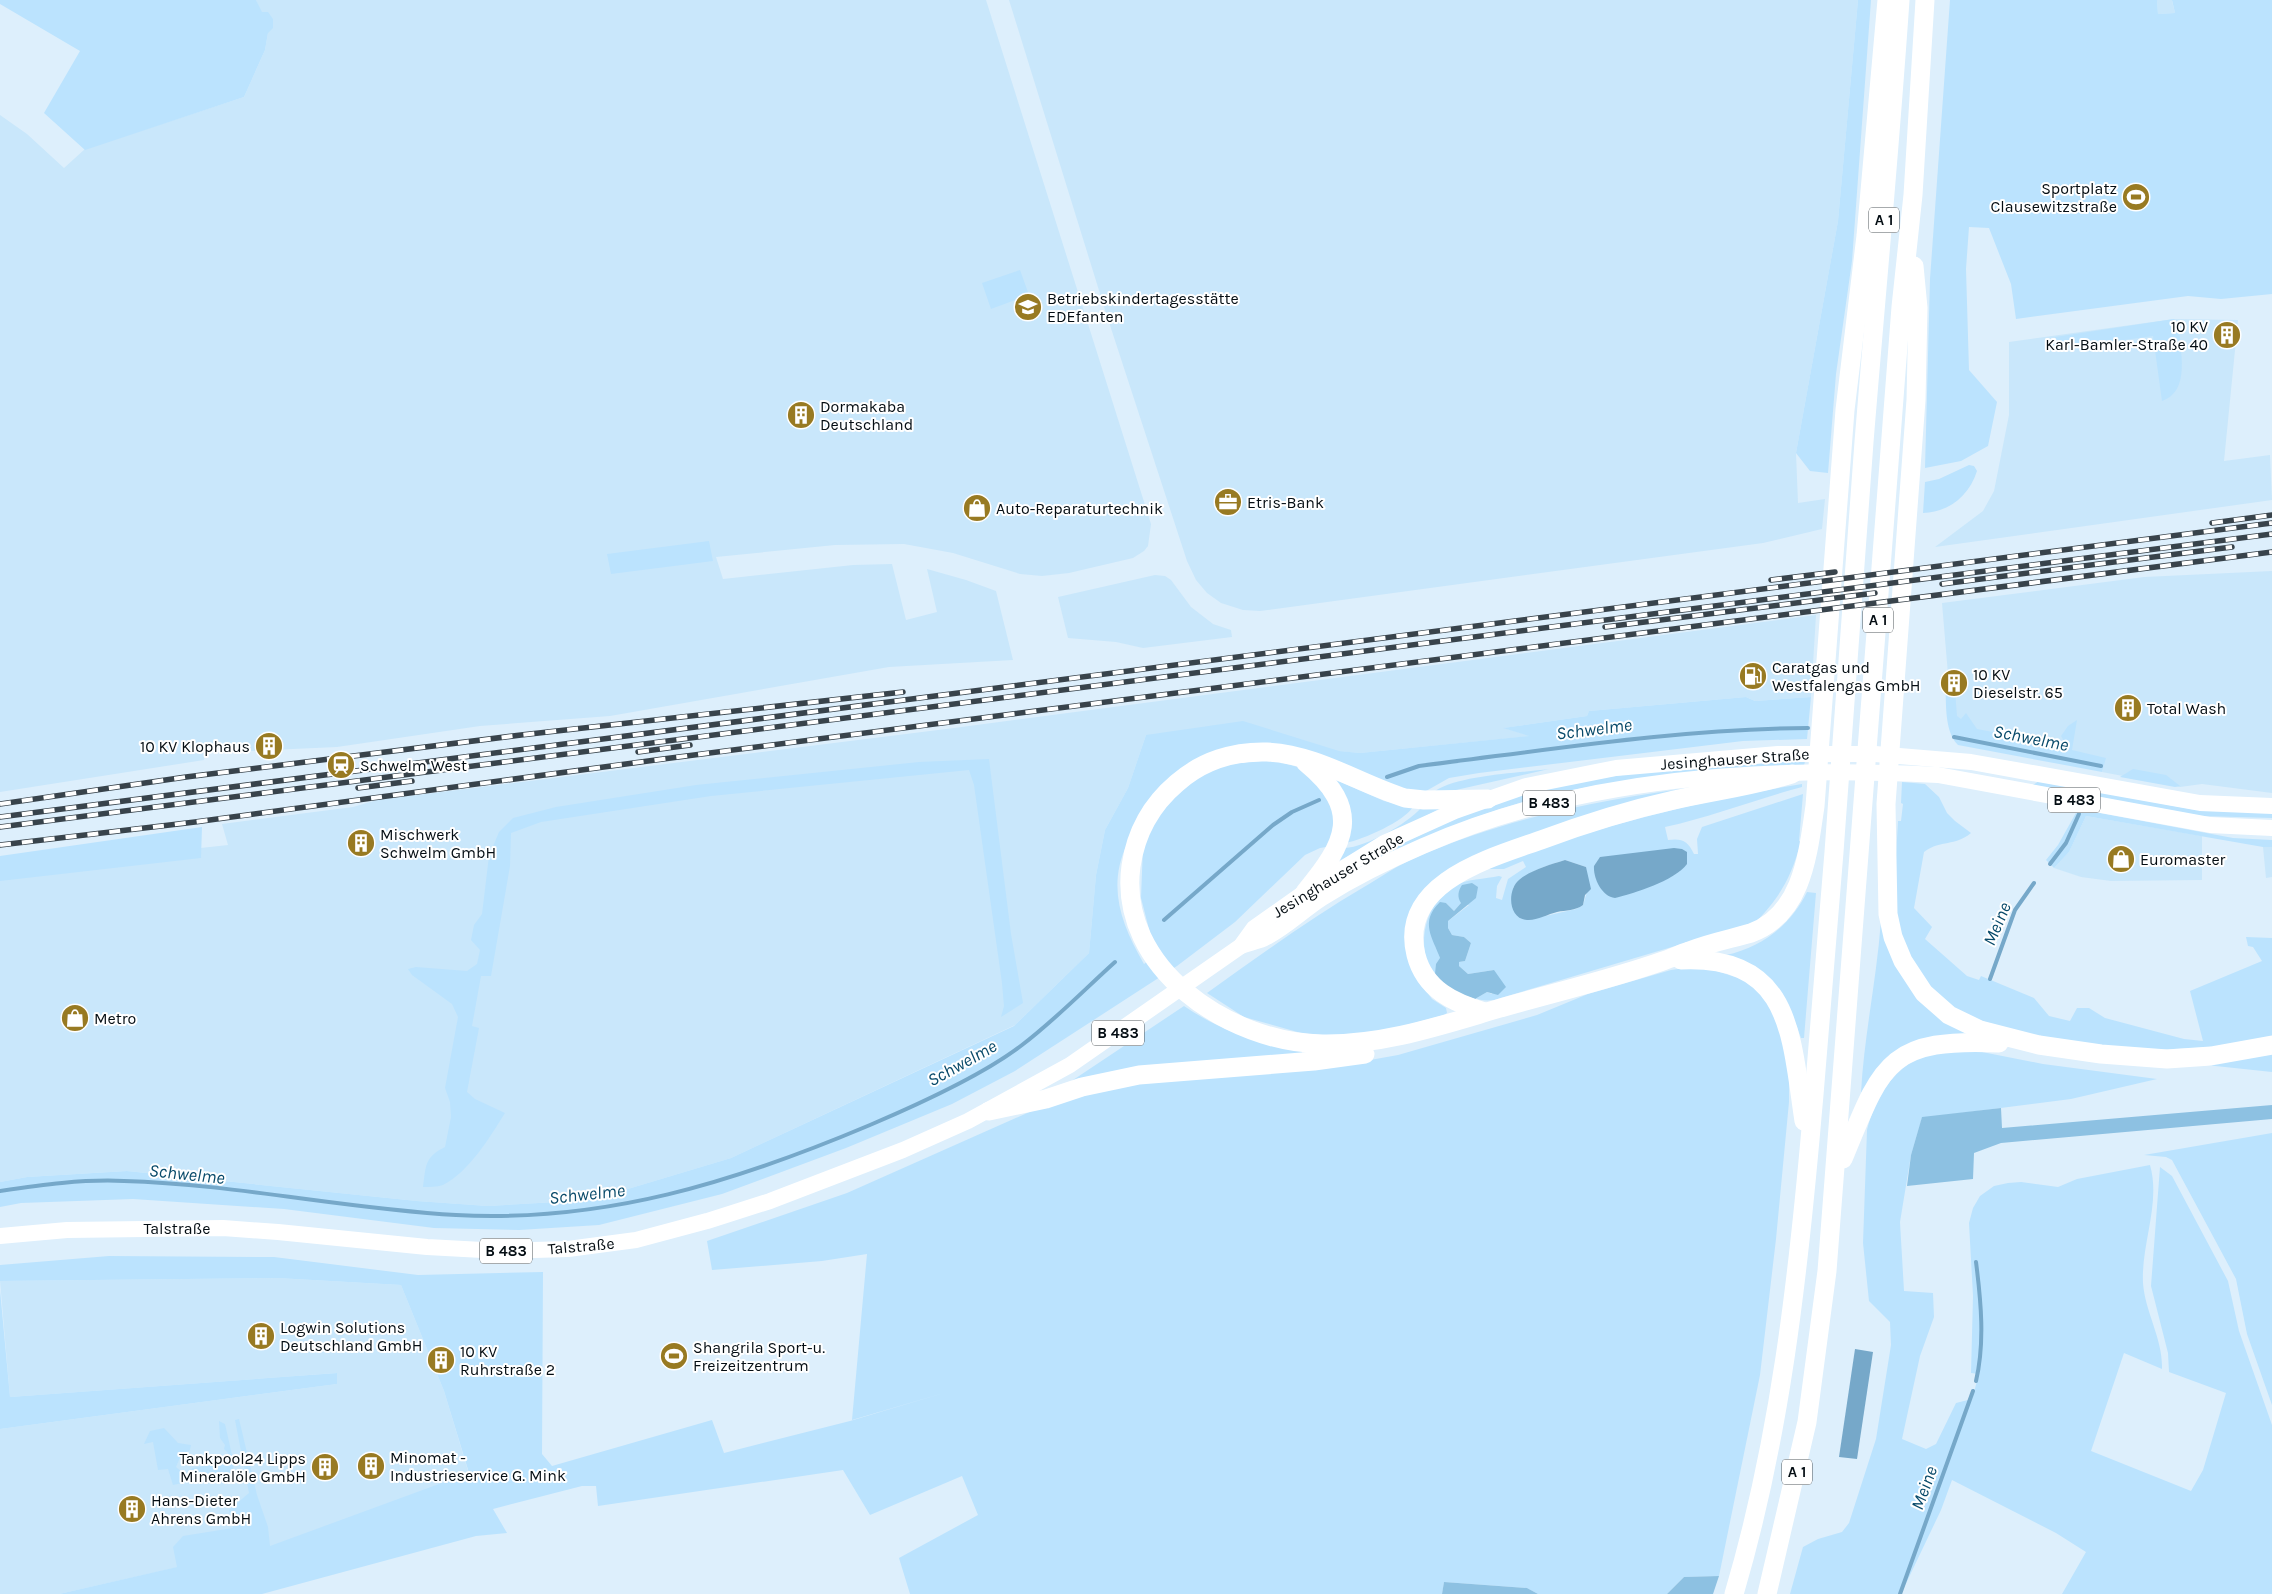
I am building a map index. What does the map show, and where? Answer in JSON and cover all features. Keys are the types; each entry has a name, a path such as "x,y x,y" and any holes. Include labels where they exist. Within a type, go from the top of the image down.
{"highway":[{"path":"1488,799 1424,800 1406,798 1299,758 1271,752 1250,752 1225,757 1184,776 1156,804 1144,821 1137,839 1130,878 1130,898 1135,921 1154,958 1179,987 1217,1014 1267,1034 1319,1044 1358,1044 1392,1039 1664,961 1689,950 1760,930 1782,912 1799,886 1807,856 1815,806 1842,442 1866,236 1887,0"},
{"name":"A 1","path":"1734,1594 1759,1500 1775,1422 1793,1305 1809,1152 1838,805 1865,439 1883,238 1900,0"},
{"name":"A 1","path":"1767,1594 1807,1422 1825,1289 1836,1174 1901,307 1910,220 1925,0"},
{"name":"A 1","path":"1910,220 1918,308 1914,433 1886,804 1888,914 1896,945 1913,977 1936,1005 1965,1024 1988,1033 2039,1045"},
{"path":"1299,758 1322,776 1331,787 1341,810 1342,833 1338,847 1331,860 1305,892"},
{"path":"1487,1012 1460,1004 1441,994 1426,976 1418,960 1414,945 1415,925 1423,906 1448,879 1474,864 1588,822 1673,800 1763,783 1792,774"},
{"path":"1664,961 1705,959 1726,963 1751,974 1769,990 1783,1014 1796,1052 1809,1152"},
{"path":"989,1111 1046,1099 1082,1087 1139,1075 1314,1061 1365,1054 1392,1039"},
{"path":"1836,1174 1872,1091 1887,1070 1903,1056 1916,1049 1937,1044 1960,1042 2039,1045 2101,1054 2167,1059 2211,1056 2272,1045"}],"main road":[{"name":"Jesinghauser Straße","path":"1241,946 1254,928 1305,892 1384,844 1454,811 1526,786 1616,768 1706,759 1826,753 1875,754 1964,762 2038,773 2176,800 2235,806 2272,806"},
{"name":"Jesinghauser Straße","path":"989,1111 1041,1083 1100,1046 1241,946 1263,939 1323,898 1384,864 1462,830 1496,818 1579,796 1709,778 1862,772 1938,775 2201,823 2272,828"},
{"name":"Talstraße","path":"0,1236 67,1230 187,1228 278,1232 400,1245 476,1250 549,1250 615,1244 675,1231 770,1201 902,1150 989,1111"}],"shaded area":[{"path":"0,0 256,0 262,12 268,12 273,19 273,28 268,33 265,50 244,97 85,150 44,113 80,51 0,4"},
{"path":"256,0 986,0 1151,524 1148,546 1133,558 1069,573 1042,576 1020,574 953,553 904,544 835,545 716,557 723,579 853,565 892,564 906,620 937,612 927,569 966,580 996,591 1013,660 889,667 610,716 480,726 337,747 205,753 204,760 0,792 0,115 27,134 64,168 85,149 244,97 265,50 268,33"},
{"path":"1009,0 1858,0 1838,221 1796,453 1798,503 1825,499 1822,529 1763,543 1260,611 1243,610 1221,603 1207,593 1196,580 1187,561 1106,313"},
{"path":"1858,0 1871,0 1852,261 1836,374 1828,473 1810,471 1796,453 1838,221"},
{"path":"1950,0 2157,0 2158,14 2175,13 2172,0 2272,0 2272,294 2221,299 2188,296 2016,319 2011,284 1989,228 1969,227 1966,269 1969,370 1997,402 1988,446 1961,461 1925,468 1930,279"},
{"path":"2157,0 2180,0 2172,1 2175,13 2158,14"},
{"path":"1020,270 1029,295 991,309 982,283"},
{"path":"2174,319 2238,320 2224,461 2270,455 2272,500 1935,547 1983,511 1994,491 2009,415 2009,342"},
{"path":"2174,319 2179,326 2182,370 2177,389 2171,396 2162,401 2153,336 2059,349 2053,343 2055,337"},
{"path":"1969,465 1974,466 1977,471 1969,488 1963,495 1957,501 1941,510 1923,513 1925,482 1939,479"},
{"path":"709,541 713,561 611,574 607,554"},
{"path":"2272,571 2272,793 2202,784 2180,787 2102,772 2104,763 1953,734 1942,603 2144,577"},
{"path":"1155,575 1165,576 1171,580 1191,607 1213,624 1231,630 1232,637 1143,648 1116,642 1068,638 1058,597"},
{"path":"1816,615 1811,697 1755,701 1746,697 1589,711 1587,716 1504,728 1531,736 1360,753 1146,735 1128,788 1105,830 1096,875 1089,953 1015,1025 731,1158 591,1200 488,1206 417,1201 127,1171 27,1177 0,1182 0,860 55,864 228,845 222,824 353,807 377,800 954,728"},
{"path":"1945,680 1963,681 1955,691 1957,716 1961,719 1966,713 1977,729 2061,745 2065,743 2061,736 2068,726 2077,720 2072,750 2106,758 2102,772 1958,745 1953,739 1948,723"},
{"path":"1746,697 1755,701 1811,697 1807,739 1743,741 1479,773 1449,778 1419,795 1340,767 1213,752 1127,844 1121,860 1118,875 1119,905 1123,920 1144,964 1160,952 1150,933 1141,898 1143,846 1147,834 1165,804 1197,777 1228,764 1273,760 1301,768 1315,779 1335,813 1332,846 1320,848 1305,855 1235,922 1177,966 1015,1071 952,1104 846,1148 722,1194 599,1225 519,1230 434,1228 284,1209 133,1199 21,1203 0,1207 0,1182 27,1177 127,1171 417,1201 488,1206 591,1200 731,1158 1014,1026 1089,953 1096,875 1105,830 1128,788 1146,735 1243,721 1339,751 1360,753 1529,736 1503,728 1587,716 1589,711"},
{"path":"989,759 1011,934 1023,1003 1001,1017 1004,1006 1002,983 974,785 969,770 711,796 541,822 511,833 510,866 491,976 481,976 472,1026 479,1028 467,1092 475,1099 505,1113 493,1133 462,1172 443,1185 423,1187 427,1163 433,1155 445,1147 451,1117 450,1102 445,1088 458,1017 452,1004 412,975 408,969 416,967 467,971 477,964 480,950 471,940 474,925 482,914 489,856 499,832 513,818 556,807 696,785 919,762"},
{"path":"1805,761 1804,766 1664,777 1594,786 1526,801 1412,843 1346,874 1409,840 1452,820 1496,803 1554,787 1589,780 1660,771"},
{"path":"1549,769 1438,794 1435,791 1459,781 1474,778"},
{"path":"2133,769 2166,775 2180,786 2175,787 2120,777"},
{"path":"1334,779 1384,801 1413,807 1408,813 1392,824 1363,838 1346,843"},
{"path":"2039,781 2196,810 2272,813 2272,818 2201,816 2033,785"},
{"path":"1902,782 1925,784 1939,797 1947,813 1971,833 1959,840 1930,848 1924,852 1914,908 1932,927 1925,939 1967,976 1979,980 1981,976 2034,998 2049,1016 2070,1021 2077,1008 2089,1008 2105,1018 2184,1039 2203,1041 2190,991 2262,961 2253,947 2248,946 2246,937 2272,938 2272,1037 2232,1046 2154,1050 2101,1046 2019,1035 1959,1012 1937,995 1922,978 1900,941 1894,891 1898,821 1901,821 1903,804 1901,803"},
{"path":"1802,784 1802,787 1665,827 1668,840 1684,841 1694,854 1698,854 1697,839 1702,827 1803,794 1799,841 1801,842 1793,866 1779,894 1756,922 1494,1000 1484,1000 1476,998 1487,992 1492,994 1494,970 1468,974 1459,966 1459,962 1465,961 1471,943 1464,937 1452,935 1448,928 1448,921 1469,905 1461,903 1454,911 1446,903 1438,952 1440,958 1474,998 1441,981 1433,974 1425,951 1424,938 1430,914 1436,903 1454,886 1464,882 1499,876 1502,877 1497,886 1496,898 1502,900 1508,879 1526,867 1523,861 1504,869 1482,869 1600,829 1680,808","holes":["1565,860 1586,867 1587,892 1583,905 1576,909 1532,919 1513,888 1529,874"]},
{"path":"1703,786 1430,888 1416,978 1432,999 1446,1008 1447,1013 1444,1015 1359,1038 1301,1033 1244,1017 1207,993 1323,912 1390,871 1417,857 1487,831 1557,811 1629,797"},
{"path":"1421,808 1439,809 1339,861 1345,848 1364,844 1386,834"},
{"path":"2084,810 2233,838 2272,840 2272,847 2086,816 2069,852 2054,868 2046,860 2058,845 2077,811"},
{"path":"2086,816 2202,836 2202,880 2111,881 2081,877 2054,868 2069,852"},
{"path":"202,827 201,858 0,881 0,856"},
{"path":"2263,847 2272,847 2272,877 2266,878"},
{"path":"1674,848 1687,852 1687,864 1664,881 1615,898 1602,891 1599,886 1594,866 1600,857"},
{"path":"1565,860 1586,867 1591,889 1585,895 1583,905 1531,920 1516,915 1511,903 1511,897 1519,880 1535,871"},
{"path":"1472,883 1478,887 1476,898 1448,921 1448,928 1452,935 1464,937 1471,943 1465,961 1459,962 1459,966 1468,974 1494,970 1506,987 1498,995 1487,992 1475,999 1453,990 1435,974 1436,964 1440,958 1431,937 1429,923 1430,916 1440,902 1446,903 1454,911 1461,903 1458,894 1462,885"},
{"path":"1807,892 1816,893 1804,1038 1801,1038 1789,1011 1763,979 1752,970 1726,955 1752,946 1774,933 1793,915"},
{"path":"1881,920 1889,949 1975,1034 1889,1056 1881,1064 1861,1093 1877,963"},
{"path":"1692,967 1711,969 1747,981 1771,1005 1789,1062 1789,1102 1776,1239 1760,1375 1719,1576 1684,1577 1667,1594 1538,1594 1527,1588 1444,1582 1442,1594 910,1594 899,1558 978,1515 962,1476 870,1515 843,1470 598,1506 596,1486 582,1486 493,1509 507,1533 476,1536 262,1594 59,1594 177,1567 173,1547 183,1536 233,1528 229,1510 249,1493 235,1420 239,1419 257,1495 268,1527 270,1546 469,1473 444,1391 401,1285 277,1278 0,1281 0,1265 109,1256 274,1257 418,1275 543,1272 542,1454 552,1466 712,1420 724,1453 850,1421 947,1392 852,1420 867,1254 822,1261 712,1270 707,1241 847,1193 1034,1110 1116,1086 1331,1067 1398,1055 1537,1015 1588,994 1671,970"},
{"path":"1184,1006 1225,1029 1255,1040 1302,1051 1302,1054 1070,1082"},
{"path":"1977,1051 2043,1064 2157,1079 2071,1099 1922,1118 1911,1155 1900,1222 1904,1291 1933,1293 1934,1317 1920,1356 1902,1439 1926,1449 1936,1444 1956,1403 1972,1399 1979,1374 1971,1373 1973,1296 1969,1223 1973,1208 1980,1196 1994,1186 2008,1183 2021,1182 2058,1187 2077,1179 2150,1165 2153,1179 2153,1194 2143,1268 2143,1283 2144,1294 2160,1347 2162,1369 2124,1353 2091,1451 2191,1491 2203,1470 2226,1393 2169,1372 2168,1353 2151,1286 2160,1167 2172,1176 2228,1281 2239,1331 2272,1425 2272,1594 2062,1594 2086,1552 2056,1533 1952,1480 1941,1510 1901,1594 1790,1594 1803,1547 1818,1539 1842,1532 1849,1523 1876,1439 1891,1345 1890,1322 1869,1301 1863,1243 1867,1130 1870,1118 1886,1086 1902,1069 1912,1062 1923,1056 1936,1053"},
{"path":"2272,1053 2272,1072 2206,1065"},
{"path":"2272,1105 2272,1119 2001,1143 1974,1153 1973,1179 1907,1186 1911,1155 1922,1117 2001,1108 2002,1128"},
{"path":"2272,1133 2272,1405 2247,1334 2236,1279 2172,1160 2166,1157 2144,1155"},
{"path":"277,1278 401,1285 444,1391 469,1474 280,1544 59,1594 0,1594 0,1429 337,1384 336,1373 10,1397 0,1281"},
{"path":"0,1290 10,1397 337,1373 337,1384 0,1429"},
{"path":"1855,1349 1873,1352 1857,1459 1839,1457"},
{"path":"219,1421 225,1424 234,1464 231,1478 224,1483 221,1474 173,1485 168,1469 158,1470 153,1442 144,1444 150,1431 164,1428 178,1443 191,1445 190,1450 181,1455 176,1467 186,1476 189,1475 192,1468 216,1464 219,1466 227,1464 229,1461 226,1458 228,1453 224,1449 225,1445 220,1438"},
{"path":"1719,1576 1713,1594 1667,1594 1684,1577"},
{"path":"1444,1582 1527,1588 1538,1594 1442,1594"}],"waterway":[{"name":"Schwelme","path":"1387,777 1419,766 1613,741 1710,732 1808,728"},
{"name":"Schwelme","path":"1954,737 2101,766"},
{"name":"Schwelme","path":"1164,920 1273,825 1292,812 1319,800"},
{"name":"Meine","path":"2050,864 2066,843 2079,814"},
{"name":"Meine","path":"1990,979 2015,910 2034,883"},
{"name":"Schwelme","path":"0,1191 93,1181 166,1183 249,1191 373,1208 456,1215 511,1216 564,1212 616,1205 719,1181 769,1164 820,1146 949,1089 988,1068 1022,1045 1058,1015 1115,962"},
{"name":"Meine","path":"1976,1262 1981,1307 1981,1337 1976,1381"},
{"name":"Meine","path":"1900,1594 1973,1391"}],"railway":[{"path":"2212,523 2272,515"},
{"path":"0,817 2272,523"},
{"path":"0,827 2272,534"},
{"path":"1942,584 2232,547"},
{"path":"0,845 195,822 663,759 2272,552"},
{"path":"1771,580 1835,572"},
{"path":"1605,627 1875,593"},
{"path":"0,804 186,777 521,735 903,692"},
{"path":"638,752 690,745"},
{"path":"358,788 412,781"}],"place":[{"name":"Sportplatz Clausewitzstraße","path":"2136,197"},
{"name":"Betriebskindertagesstätte EDEfanten","path":"1028,307"},
{"name":"10 KV Karl-Bamler-Straße 40","path":"2227,335"},
{"name":"Dormakaba Deutschland","path":"801,415"},
{"name":"Etris-Bank","path":"1228,502"},
{"name":"Auto-Reparaturtechnik","path":"977,508"},
{"name":"Caratgas und Westfalengas GmbH","path":"1753,676"},
{"name":"10 KV Dieselstr. 65","path":"1954,683"},
{"name":"Total Wash","path":"2128,708"},
{"name":"10 KV Klophaus","path":"269,746"},
{"name":"Schwelm West","path":"341,765"},
{"name":"Mischwerk Schwelm GmbH","path":"361,843"},
{"name":"Euromaster","path":"2121,859"},
{"name":"Metro","path":"75,1018"},
{"name":"Logwin Solutions Deutschland GmbH","path":"261,1336"},
{"name":"Shangrila Sport-u. Freizeitzentrum","path":"674,1356"},
{"name":"10 KV Ruhrstraße 2","path":"441,1360"},
{"name":"Minomat - Industrieservice G. Mink","path":"371,1466"},
{"name":"Tankpool24 Lipps Mineralöle GmbH","path":"325,1467"},
{"name":"Hans-Dieter Ahrens GmbH","path":"132,1509"}]}
